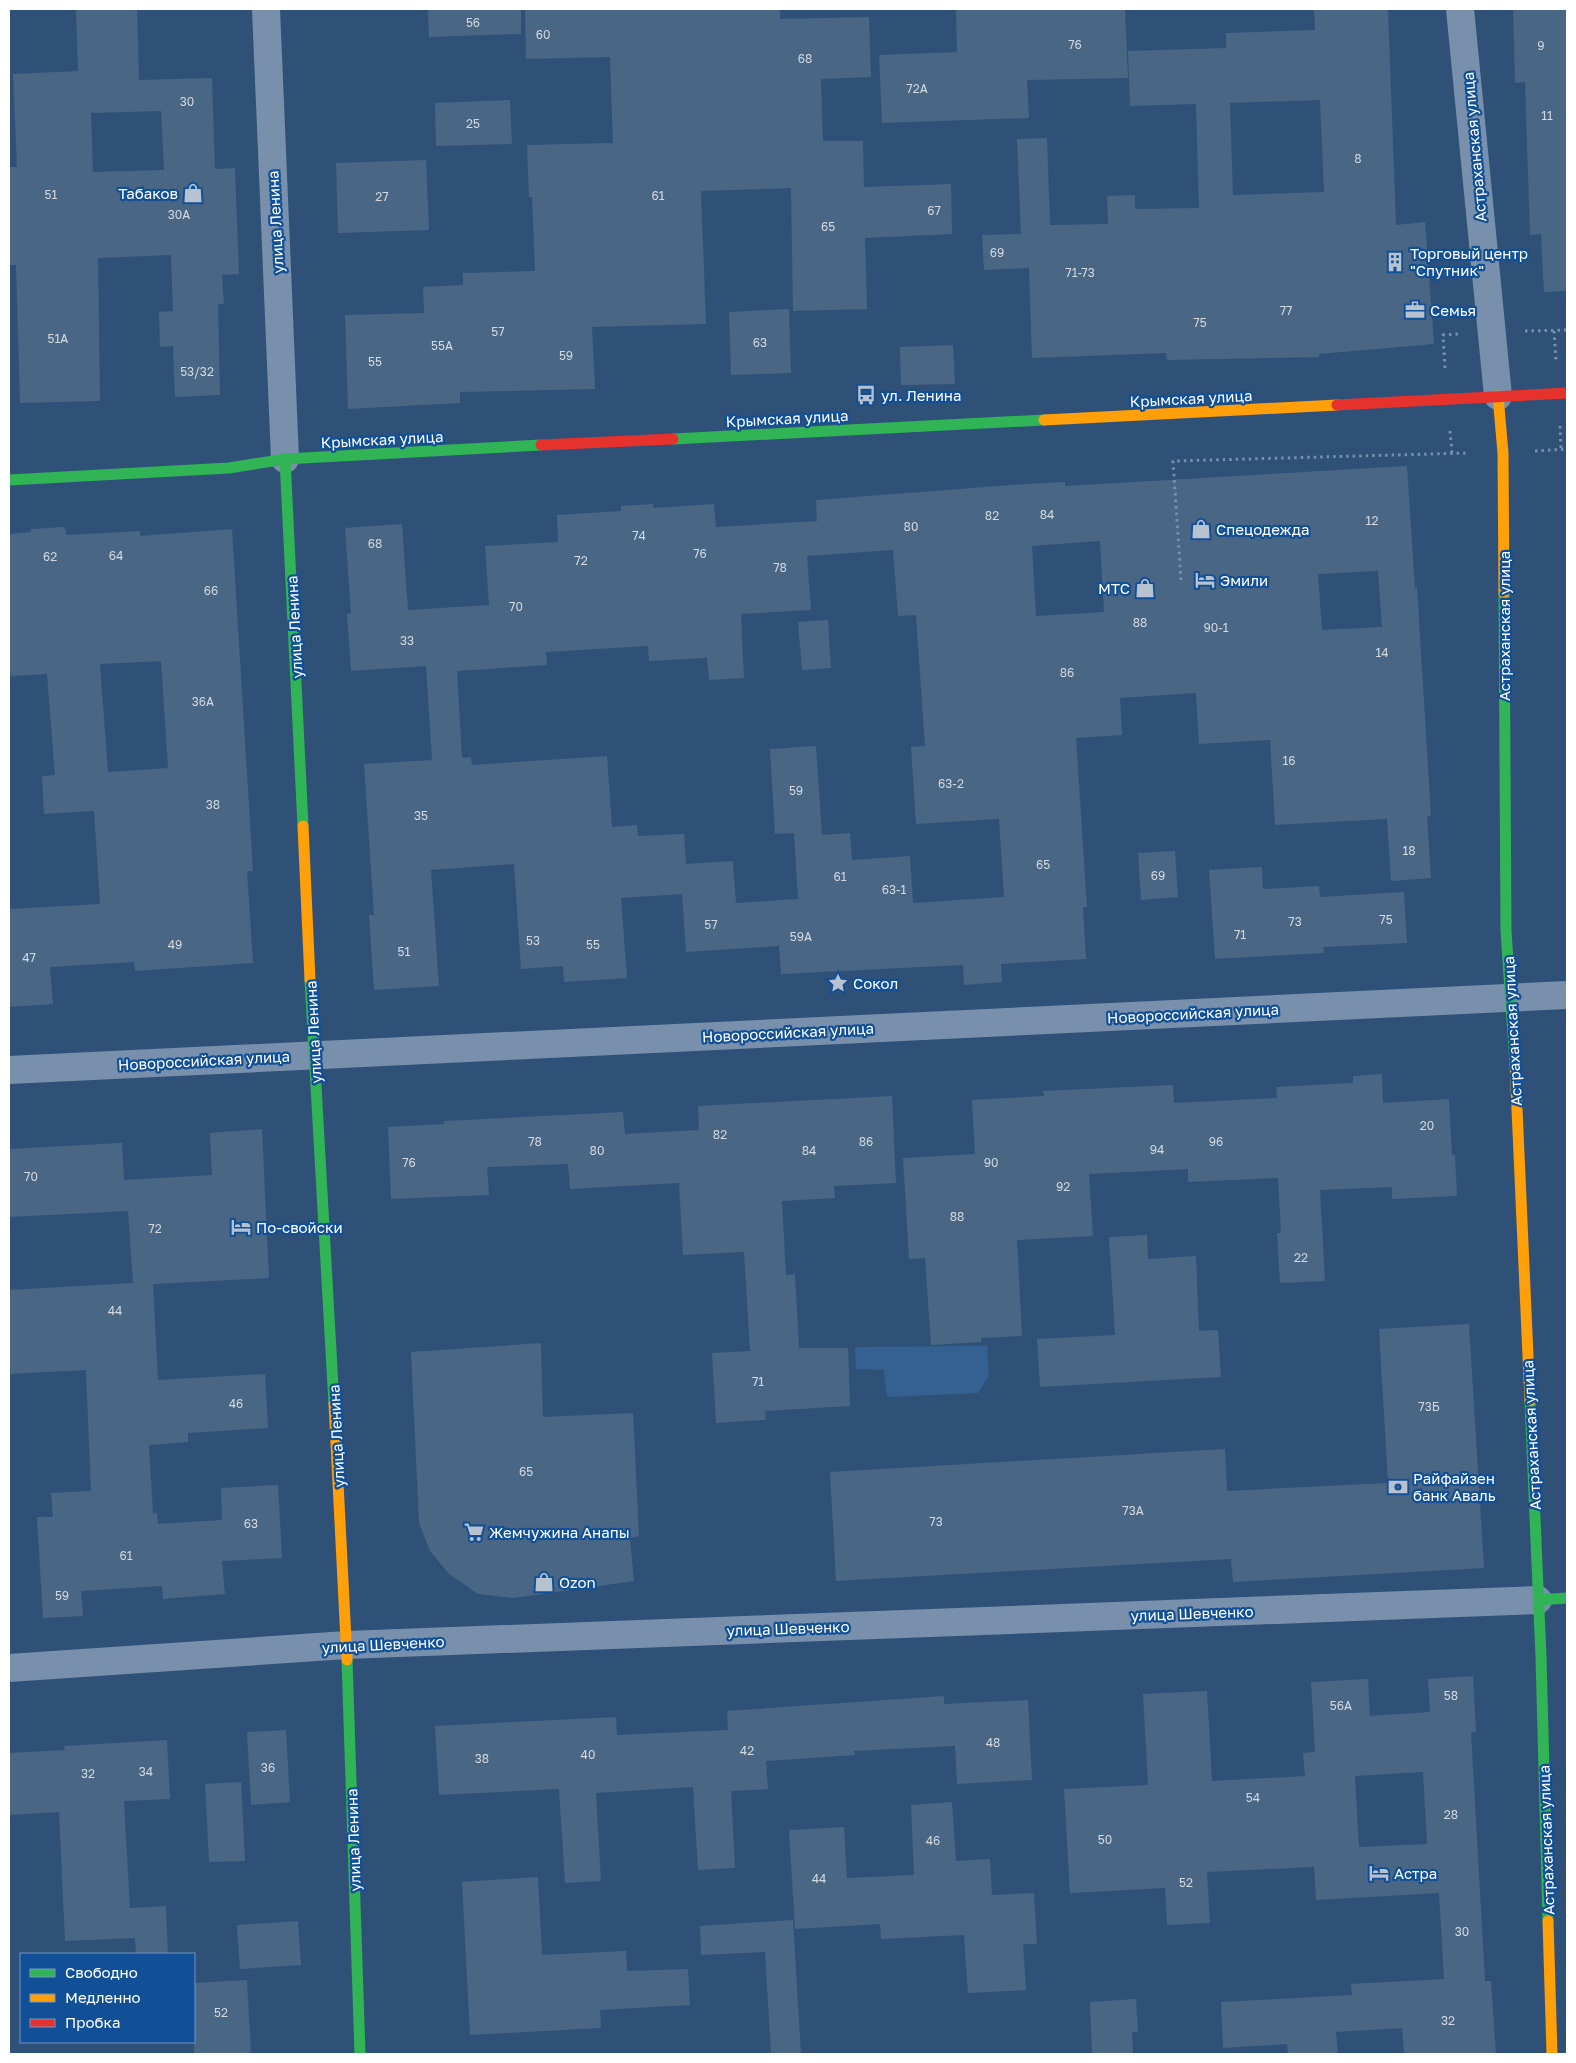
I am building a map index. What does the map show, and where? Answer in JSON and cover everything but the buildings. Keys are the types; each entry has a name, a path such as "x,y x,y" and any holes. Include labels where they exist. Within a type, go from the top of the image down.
{"street":[{"name":"улица Ленина","path":"266,9 285,459 314,1054 347,1645 360,2054"},
{"name":"Астраханская улица","path":"1460,9 1503,453 1506,931 1538,1600 1552,2054"},
{"name":"Крымская улица","path":"9,480 229,468 285,459 1567,393"},
{"name":"Новороссийская улица","path":"9,1070 1567,995"},
{"name":"улица Шевченко","path":"9,1668 347,1645 1567,1598"}],"path":[{"path":"1181,580 1173,461 1503,453"}],"water":[{"path":"987,1346 989,1375 978,1393 887,1397 884,1370 856,1369 855,1347"}],"traffic: fast":[{"path":"673,439 1044,420"},
{"path":"9,480 229,468 285,459 541,445"},
{"path":"285,459 303,826"},
{"path":"1504,593 1506,931 1515,1064"},
{"path":"310,980 334,1404"},
{"path":"1530,1401 1541,1657 1548,1921"},
{"path":"1538,1600 1567,1598"},
{"path":"347,1660 360,2054"}],"traffic: slow":[{"path":"1498,396 1503,453 1504,593"},
{"path":"1044,420 1337,405"},
{"path":"303,826 310,980"},
{"path":"1515,1064 1530,1401"},
{"path":"334,1404 347,1660"},
{"path":"1548,1921 1552,2054"}],"traffic: jam":[{"path":"1337,405 1567,393"},
{"path":"541,445 673,439"}],"place":[{"name":"Табаков","path":"193,193"},
{"name":"Торговый центр \"Спутник\"","path":"1395,262"},
{"name":"Семья","path":"1415,310"},
{"name":"ул. Ленина","path":"866,395"},
{"name":"Спецодежда","path":"1201,529"},
{"name":"Эмили","path":"1205,580"},
{"name":"МТС","path":"1145,588"},
{"name":"Сокол","path":"838,983"},
{"name":"По-свойски","path":"241,1227"},
{"name":"Райфайзен банк Аваль","path":"1398,1487"},
{"name":"Жемчужина Анапы","path":"474,1532"},
{"name":"Ozon","path":"544,1582"},
{"name":"Астра","path":"1379,1873"}]}
